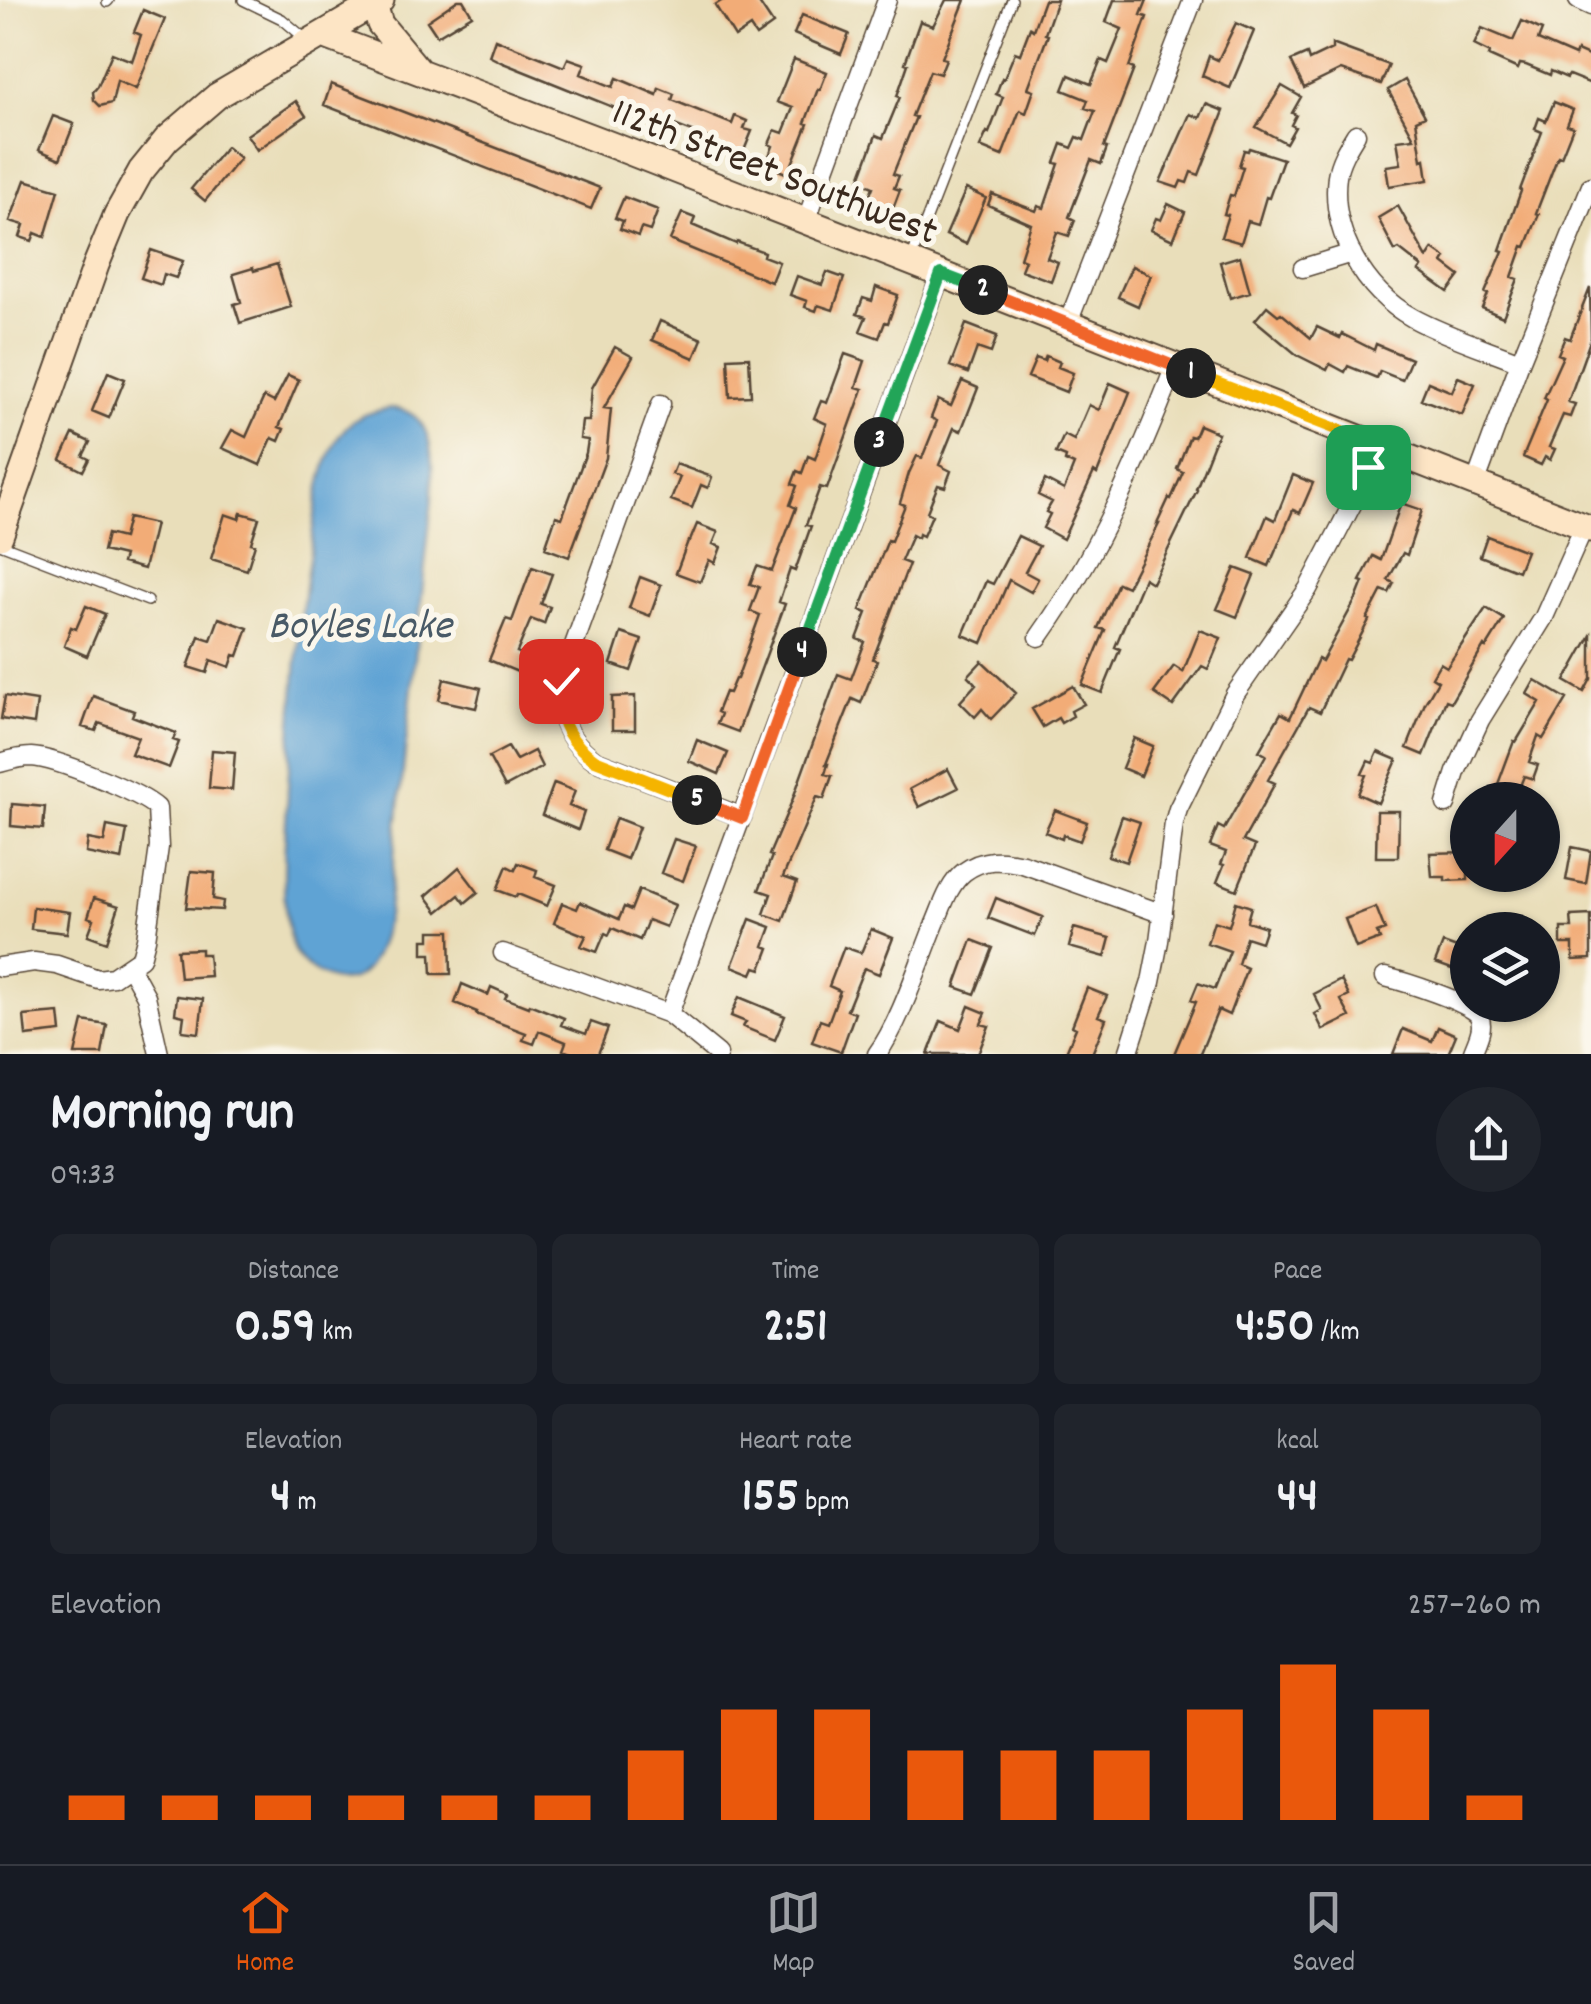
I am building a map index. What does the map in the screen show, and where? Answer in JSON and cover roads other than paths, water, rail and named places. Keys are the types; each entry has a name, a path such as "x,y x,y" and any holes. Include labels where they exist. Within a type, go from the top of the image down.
{"street":[{"path":"1068,323 1193,0"},
{"path":"1578,0 1591,6"},
{"path":"0,536 117,214 135,180 167,139 216,96 377,2 380,24 419,72"},
{"path":"806,221 880,2"},
{"name":"112th Street Southwest","path":"316,39 419,72 1588,528"},
{"path":"1356,134 1343,156 1337,197 1342,232 1373,286 1412,318 1520,362"},
{"path":"1475,484 1591,186"},
{"path":"1303,268 1352,253"},
{"path":"669,1014 941,274"},
{"path":"1039,637 1082,571 1112,515 1175,366"},
{"path":"661,404 561,681 559,710 570,737 595,760 742,818"},
{"path":"1128,1054 1151,982 1174,824 1186,791 1235,694 1308,589 1378,445"},
{"path":"1446,804 1480,720 1544,617 1588,528"},
{"path":"0,763 16,758 48,760 152,803 159,820 159,847 141,958 113,976 98,979 34,962 0,967"},
{"path":"877,1054 948,892 964,872 978,864 1005,860 1051,872 1162,914"},
{"path":"503,953 669,1014 718,1054"},
{"path":"130,967 146,996 159,1054"},
{"path":"1385,978 1474,1008 1481,1020 1472,1054"}],"lane":[{"path":"243,0 316,39"},
{"path":"910,262 1012,0"},
{"path":"0,544 148,602"}],"water":[{"name":"Boyles Lake","path":"392,408 418,419 425,430 431,457 432,500 388,912 369,966 349,980 336,980 304,963 288,932 285,847 299,641 316,510 330,454 341,433 353,422"}]}
